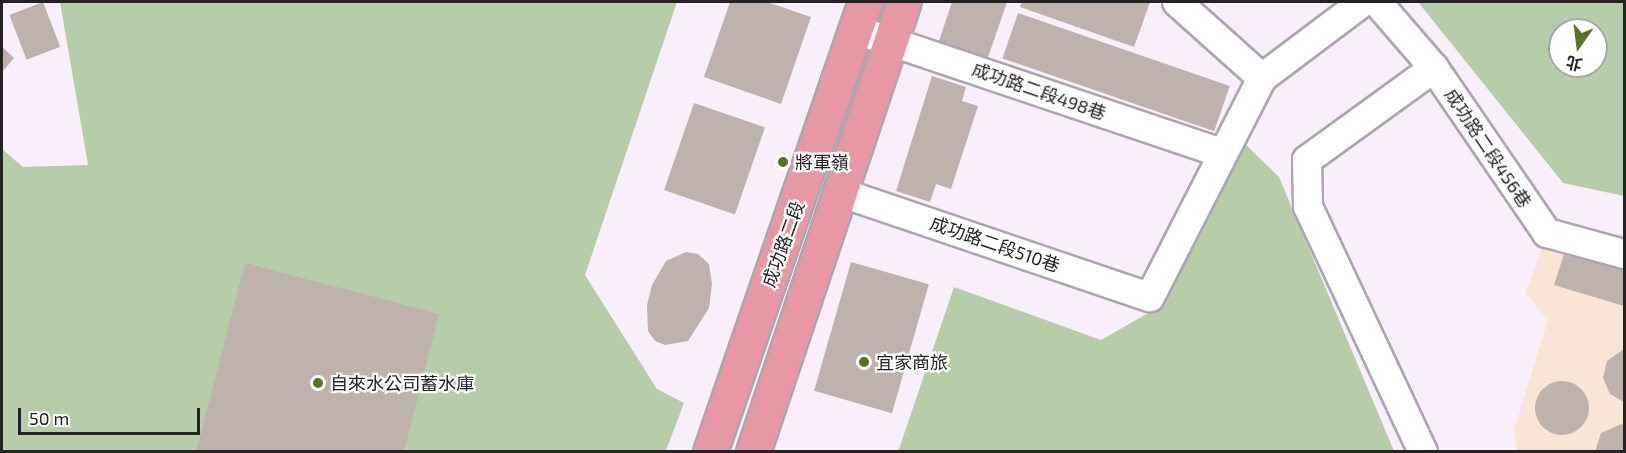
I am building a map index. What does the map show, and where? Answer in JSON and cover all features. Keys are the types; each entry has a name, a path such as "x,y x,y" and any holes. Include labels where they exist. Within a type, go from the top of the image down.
{"main road":[{"name":"成功路二段","path":"753,452 904,2"},
{"name":"成功路二段","path":"710,452 861,16"}],"street":[{"path":"1177,2 1262,78"},
{"path":"1221,153 1262,78 1363,2"},
{"name":"成功路二段456巷","path":"1377,2 1434,68 1547,233 1624,254"},
{"name":"成功路二段498巷","path":"861,16 892,40 1221,153"},
{"path":"1423,452 1308,207 1307,160 1434,68"},
{"name":"成功路二段510巷","path":"839,192 1150,297 1221,153"}],"shaded area":[{"path":"1544,243 1624,268 1624,451 1517,451 1514,430 1548,320 1526,293"}],"green space":[{"path":"60,2 677,2 585,275 657,389 684,403 666,451 2,451 2,149 23,167 88,165"},
{"path":"1418,2 1624,2 1624,196 1563,183"},
{"path":"1238,137 1279,177 1394,451 898,452 954,287 1101,340 1152,311"}],"building":[{"path":"43,2 60,47 27,60 9,15"},
{"path":"730,2 767,2 811,17 781,104 704,77"},
{"path":"952,2 1007,2 985,66 936,50"},
{"path":"1022,2 1150,2 1134,47 1020,7"},
{"path":"1018,13 1230,86 1214,131 1002,58"},
{"path":"2,47 14,58 4,70 2,68"},
{"path":"932,76 966,87 962,101 978,106 951,189 936,184 930,202 896,191"},
{"path":"694,103 765,127 735,214 664,190"},
{"path":"1565,251 1624,270 1624,306 1554,285"},
{"path":"686,252 698,254 709,264 712,284 709,308 688,341 665,345 655,341 648,331 647,305 652,285 666,261"},
{"name":"宜家商旅","path":"851,262 929,284 892,413 814,391"},
{"name":"自來水公司蓄水庫","path":"245,263 439,314 404,452 196,452"},
{"path":"1624,349 1624,402 1610,394 1603,378 1607,361"},
{"path":"1557,381 1567,381 1577,385 1585,393 1589,408 1585,423 1577,431 1567,435 1557,435 1547,431 1539,423 1535,413 1535,403 1539,393 1547,385"},
{"path":"1624,423 1624,452 1595,452 1601,433"}],"place":[{"name":"將軍嶺","path":"783,162"},
{"name":"宜家商旅","path":"864,362"},
{"name":"自來水公司蓄水庫","path":"318,383"}]}
